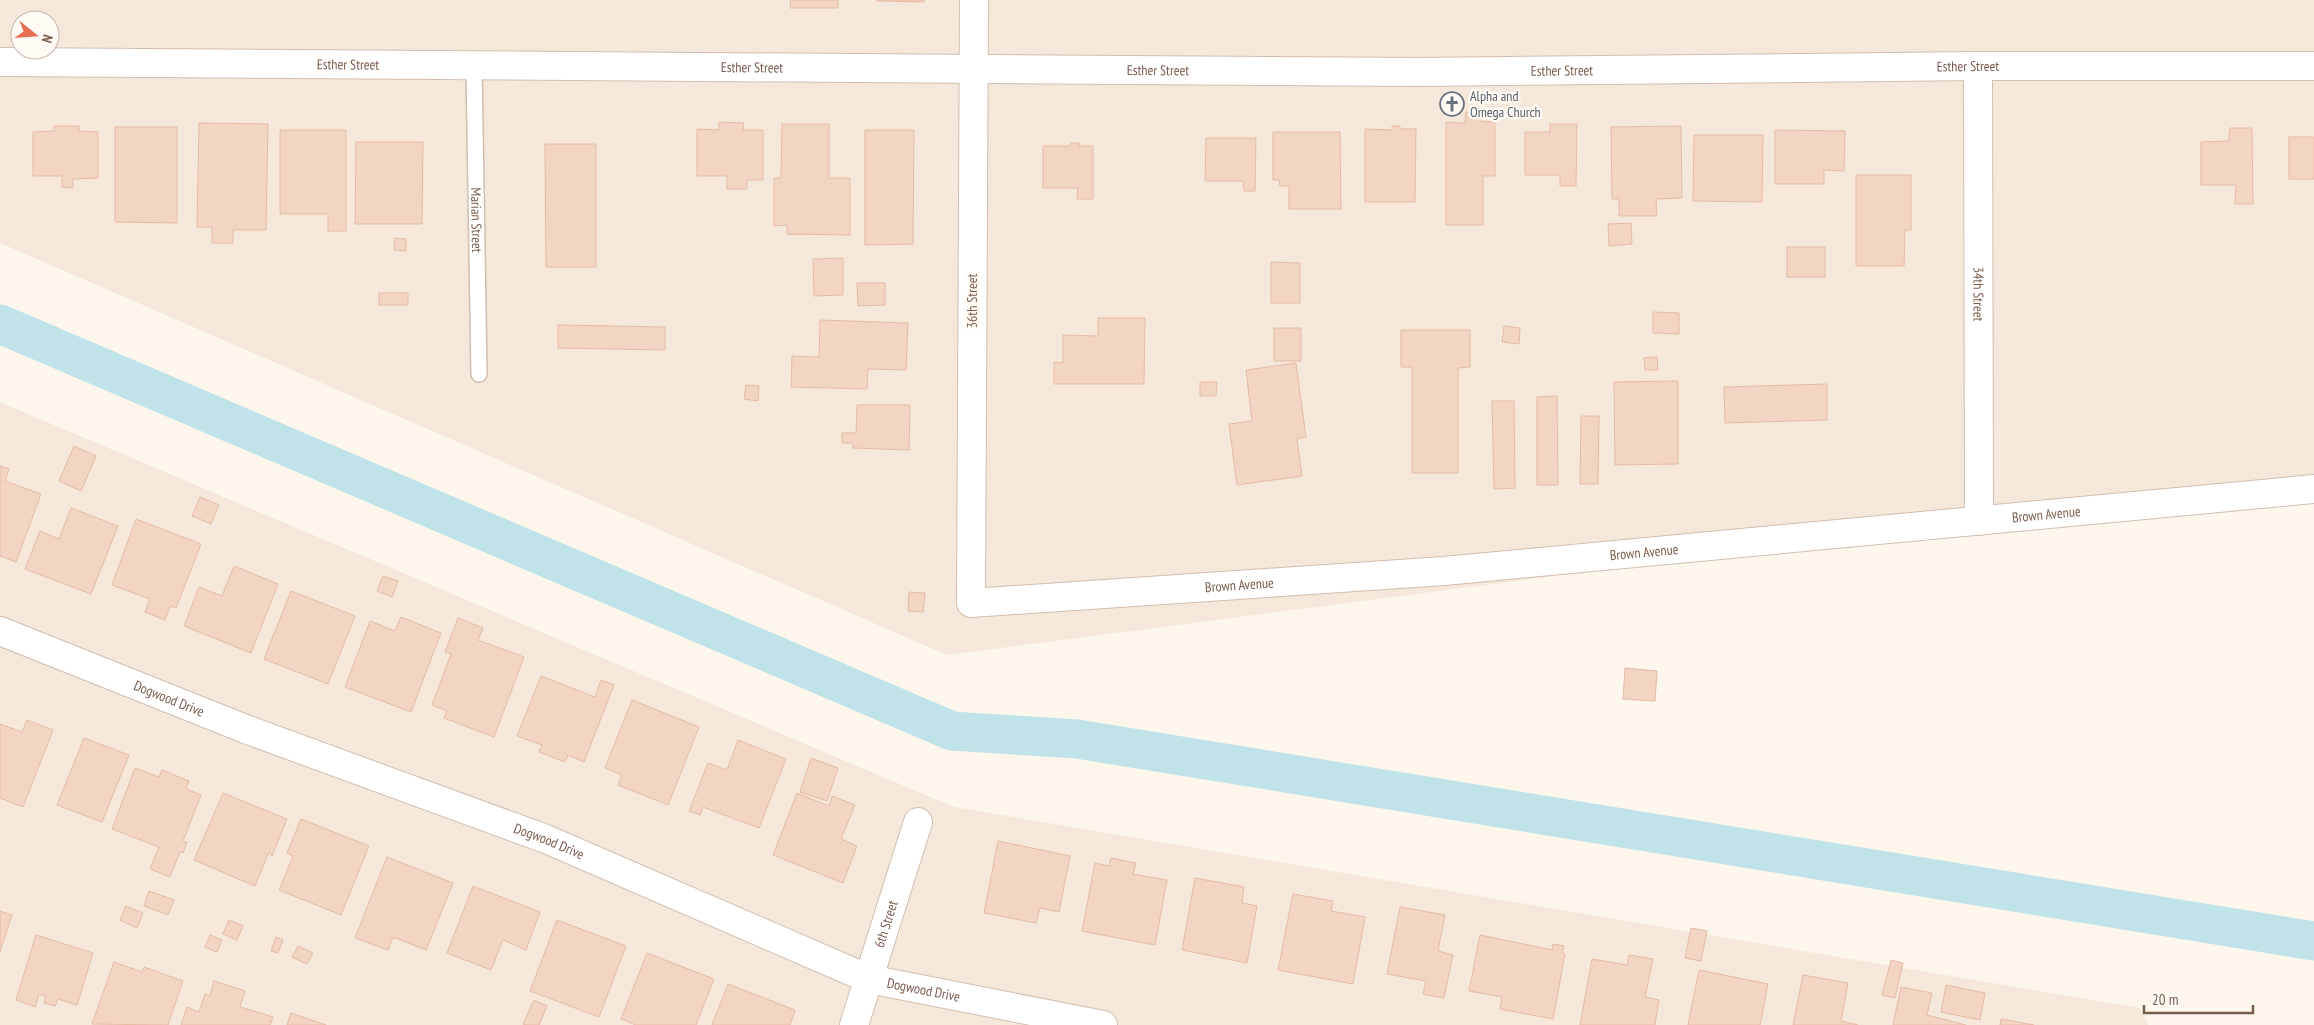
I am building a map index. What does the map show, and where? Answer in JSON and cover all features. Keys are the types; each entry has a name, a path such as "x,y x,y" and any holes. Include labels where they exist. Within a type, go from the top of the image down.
{"street":[{"name":"36th Street","path":"971,603 974,0"},
{"name":"Esther Street","path":"0,62 1429,72 1978,66 2314,66"},
{"name":"34th Street","path":"1978,66 1979,521"},
{"name":"Brown Avenue","path":"971,603 1444,571 2314,489"},
{"name":"Dogwood Drive","path":"0,631 248,730 546,839 869,979 1103,1025"},
{"name":"6th Street","path":"854,1025 918,822"}],"lane":[{"name":"Marian Street","path":"474,66 479,374"}],"shaded area":[{"path":"0,0 2314,0 2314,497 1979,521 947,655 0,243"},
{"path":"0,402 954,807 2140,1008 2148,1025 0,1025"}],"building":[{"path":"791,0 838,0 838,8 790,8"},
{"path":"924,0 924,2 877,1"},
{"path":"1466,112 1480,112 1480,121 1495,122 1495,176 1483,176 1483,225 1446,225 1446,122 1465,123"},
{"path":"719,122 744,123 743,130 763,130 763,180 747,180 747,189 727,189 727,176 697,176 697,129 719,130"},
{"path":"199,123 268,124 266,230 233,230 233,243 212,243 212,227 197,227"},
{"path":"782,124 829,124 829,178 850,178 850,235 787,234 787,225 774,226 774,178 781,178"},
{"path":"1550,124 1577,124 1576,186 1560,186 1560,175 1525,175 1525,132 1550,132"},
{"path":"54,126 79,126 79,131 98,132 98,178 73,179 73,188 62,187 62,176 33,176 33,132 54,131"},
{"path":"1392,126 1400,126 1400,129 1416,129 1415,202 1365,202 1365,129 1392,130"},
{"path":"1681,126 1682,198 1656,199 1657,216 1619,216 1619,199 1612,199 1611,127"},
{"path":"115,127 177,127 177,223 115,222"},
{"path":"2230,128 2252,128 2253,204 2235,204 2236,185 2201,185 2201,142 2229,141"},
{"path":"280,130 346,130 346,231 328,231 328,214 280,214"},
{"path":"865,130 914,130 913,244 865,245"},
{"path":"1775,130 1845,131 1844,171 1824,170 1824,184 1775,184"},
{"path":"1273,132 1340,132 1341,209 1289,209 1289,186 1280,186 1279,180 1273,180"},
{"path":"1694,135 1763,135 1762,202 1693,201"},
{"path":"2289,137 2314,137 2314,179 2289,179"},
{"path":"1206,138 1256,138 1255,191 1244,191 1243,181 1205,181"},
{"path":"356,142 423,142 422,224 355,224"},
{"path":"1071,143 1079,143 1079,146 1093,146 1093,199 1077,199 1078,188 1043,188 1043,146 1070,146"},
{"path":"545,144 596,144 596,267 546,267"},
{"path":"1856,175 1911,175 1911,230 1905,230 1904,266 1856,266"},
{"path":"1631,223 1632,244 1609,246 1608,224"},
{"path":"395,238 406,239 406,251 394,250"},
{"path":"1787,247 1825,247 1825,277 1787,277"},
{"path":"843,258 843,295 814,296 813,259"},
{"path":"1271,262 1300,263 1300,303 1271,303"},
{"path":"857,283 885,283 885,305 858,306"},
{"path":"379,293 408,293 408,305 379,305"},
{"path":"1653,312 1679,313 1679,334 1653,333"},
{"path":"1098,318 1145,318 1144,384 1054,384 1054,362 1063,363 1063,335 1098,336"},
{"path":"820,320 908,323 906,370 868,369 867,389 791,387 792,356 819,357"},
{"path":"558,325 665,327 665,350 558,348"},
{"path":"1504,326 1520,328 1519,344 1502,342"},
{"path":"1274,328 1301,328 1301,361 1274,361"},
{"path":"1401,330 1470,330 1470,367 1458,368 1458,473 1412,473 1412,367 1401,367"},
{"path":"1657,357 1658,370 1645,370 1644,358"},
{"path":"1296,363 1306,437 1297,439 1302,476 1237,485 1229,424 1252,421 1246,370"},
{"path":"1678,381 1678,464 1615,465 1614,382"},
{"path":"1200,382 1217,382 1216,396 1200,396"},
{"path":"1827,384 1827,420 1725,423 1724,387"},
{"path":"746,385 759,386 758,401 744,399"},
{"path":"1557,396 1558,485 1537,485 1537,397"},
{"path":"1492,401 1514,401 1515,488 1494,489"},
{"path":"857,405 910,405 909,450 853,448 853,443 842,443 842,433 856,433"},
{"path":"1581,416 1599,416 1598,484 1580,484"},
{"path":"74,446 96,456 81,491 59,481"},
{"path":"0,466 9,469 5,481 41,494 16,562 0,556"},
{"path":"200,497 219,505 211,524 192,516"},
{"path":"71,508 118,526 91,594 25,569 40,531 59,539"},
{"path":"136,519 201,544 176,608 170,606 165,620 145,612 150,599 112,585"},
{"path":"234,566 278,584 251,653 184,626 199,587 222,596"},
{"path":"383,576 398,581 392,597 377,591"},
{"path":"291,591 355,616 328,684 264,659"},
{"path":"909,592 925,593 923,612 908,611"},
{"path":"401,617 441,633 411,712 345,687 370,621 395,631"},
{"path":"458,618 483,628 478,640 524,657 494,737 444,718 447,711 432,705 451,654 445,652"},
{"path":"1625,668 1657,671 1655,701 1623,699"},
{"path":"541,676 595,697 601,680 614,685 584,762 568,755 565,762 539,752 542,745 517,736"},
{"path":"632,700 699,727 668,805 618,785 622,775 605,768"},
{"path":"27,720 53,730 23,807 0,798 0,724 22,732"},
{"path":"84,738 129,755 102,822 57,805"},
{"path":"738,740 786,759 759,828 703,807 700,815 689,811 708,763 727,770"},
{"path":"811,758 838,768 827,801 800,792"},
{"path":"135,768 159,777 162,770 189,781 186,789 201,795 183,841 187,842 183,853 180,852 170,877 150,869 159,847 112,829"},
{"path":"223,793 287,819 272,856 269,852 255,886 194,860"},
{"path":"797,793 829,806 832,796 855,805 841,839 857,846 843,883 773,855"},
{"path":"301,819 369,846 341,915 279,890 293,856 287,853"},
{"path":"998,841 1070,856 1059,912 1040,908 1036,923 984,913"},
{"path":"387,857 453,883 426,950 393,937 388,950 355,938"},
{"path":"1111,858 1136,863 1133,874 1167,880 1155,945 1082,931 1095,863 1109,866"},
{"path":"1195,878 1244,887 1242,903 1257,906 1247,963 1182,950"},
{"path":"473,886 540,912 526,950 503,940 491,970 447,953"},
{"path":"149,891 174,900 168,915 144,906"},
{"path":"1293,894 1333,901 1331,911 1365,917 1353,984 1278,970"},
{"path":"126,906 143,913 137,928 120,920"},
{"path":"1400,907 1445,915 1438,951 1453,955 1444,998 1423,994 1426,981 1387,974"},
{"path":"0,911 12,915 0,952"},
{"path":"229,920 243,926 237,940 223,934"},
{"path":"557,920 626,946 599,1017 530,991"},
{"path":"1691,928 1707,931 1701,961 1685,958"},
{"path":"36,935 93,953 77,1005 58,999 55,1006 44,1003 46,996 39,994 35,1007 16,1000"},
{"path":"210,935 222,940 217,952 205,947"},
{"path":"1480,935 1552,950 1553,944 1564,946 1562,953 1565,954 1553,1019 1500,1009 1502,997 1469,991"},
{"path":"276,937 283,940 278,953 271,951"},
{"path":"298,946 313,953 307,964 292,957"},
{"path":"647,953 714,979 696,1025 636,1025 621,1019"},
{"path":"1629,955 1653,959 1645,997 1659,1000 1655,1025 1580,1025 1592,959 1627,965"},
{"path":"1891,960 1903,963 1895,998 1882,995"},
{"path":"114,962 142,972 144,967 183,981 168,1025 92,1024"},
{"path":"1699,970 1768,984 1760,1025 1688,1025"},
{"path":"1803,975 1848,983 1841,1021 1858,1025 1793,1025"},
{"path":"214,981 245,991 240,1007 273,1017 270,1025 181,1025 187,1007 199,1012 205,994 210,996"},
{"path":"728,984 795,1010 790,1025 712,1025"},
{"path":"1946,985 1985,993 1980,1020 1941,1012"},
{"path":"1901,987 1932,993 1927,1015 1966,1025 1893,1025"},
{"path":"534,1000 547,1006 539,1025 523,1024"},
{"path":"291,1013 326,1025 287,1025"},
{"path":"2001,1019 2034,1025 2000,1025"}],"waterway":[{"path":"0,324 952,731 1077,739 2314,941"}],"place":[{"name":"Alpha and Omega Church","path":"1452,104"}]}
